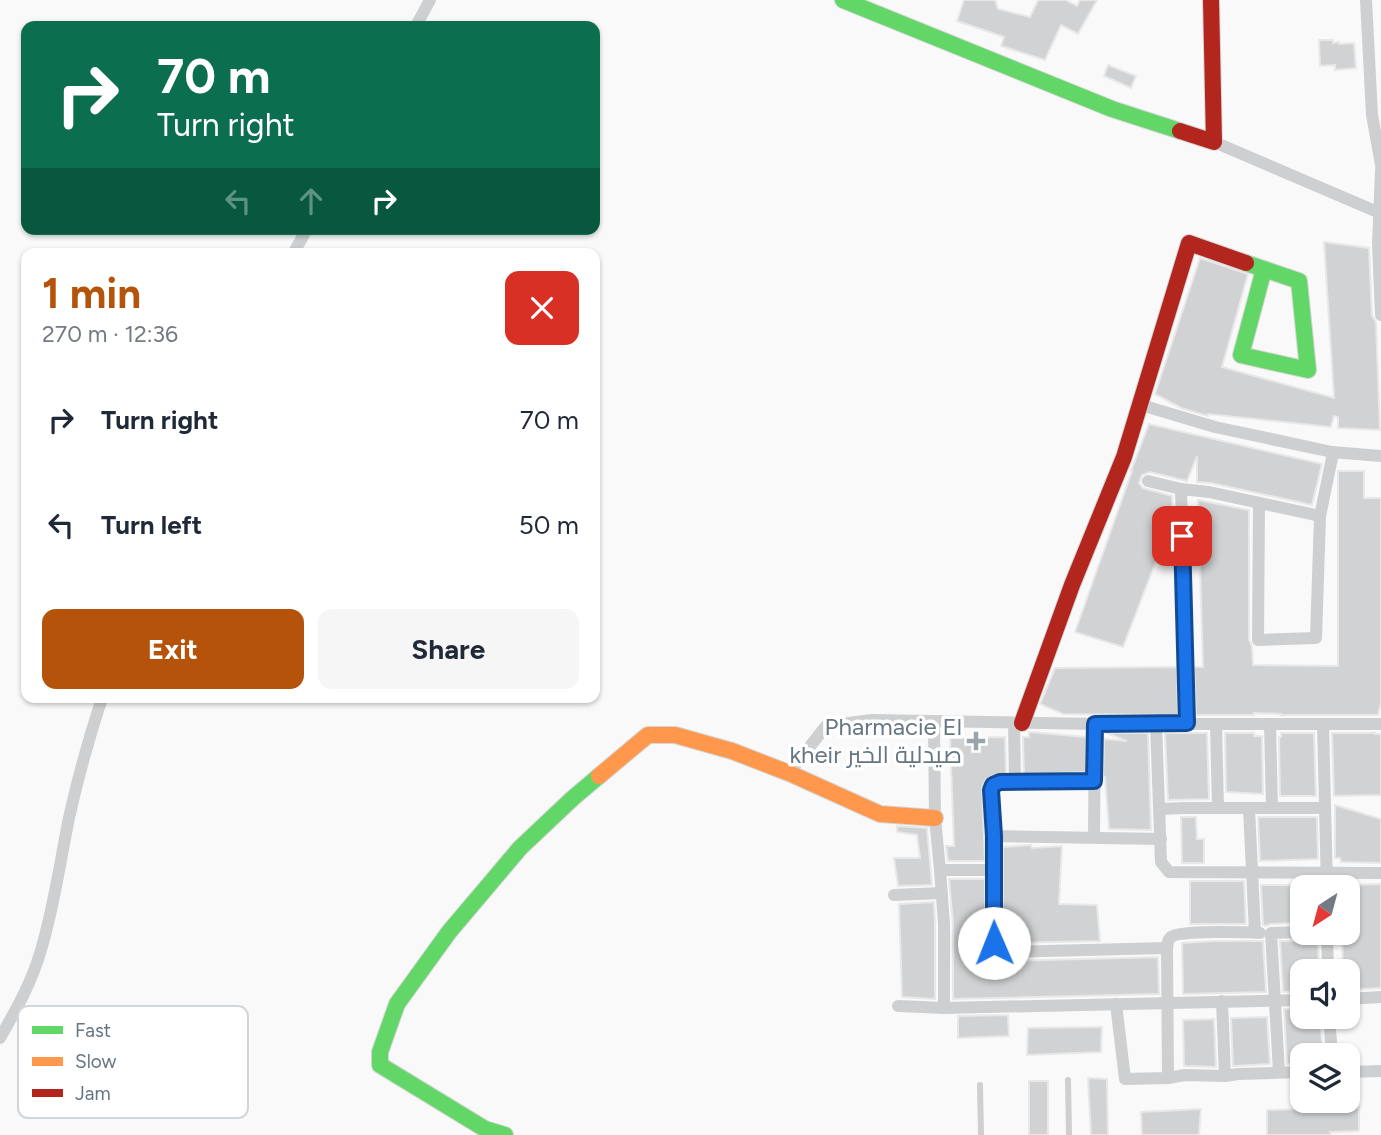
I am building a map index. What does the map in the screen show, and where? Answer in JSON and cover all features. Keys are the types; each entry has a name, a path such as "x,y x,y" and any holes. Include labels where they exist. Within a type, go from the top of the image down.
{"street":[{"path":"419,21 430,0"},
{"path":"843,0 1112,109 1214,142 1380,213"},
{"path":"1211,0 1214,142"},
{"path":"1366,0 1372,115 1381,168 1381,315"},
{"path":"1015,783 1018,723 1124,457 1142,405 1189,243 1265,269 1299,281 1308,370 1241,355 1265,269"},
{"path":"1142,405 1216,427 1332,452 1381,456"},
{"path":"1259,503 1258,640 1315,638 1321,516 1332,452"},
{"path":"1149,481 1321,516"},
{"path":"1181,489 1187,723"},
{"path":"18,1006 41,951 86,746 100,703"},
{"path":"789,773 826,726 873,720 934,723 1381,724"},
{"path":"934,723 935,818 944,925 944,1008"},
{"path":"1094,837 1095,724"},
{"path":"1156,724 1161,862 1169,872 1381,873"},
{"path":"1216,724 1219,808"},
{"path":"1270,724 1272,808"},
{"path":"1323,724 1326,873"},
{"path":"505,1135 479,1125 384,1069 379,1061 380,1052 397,1004 449,932 520,848 573,798 648,735 675,735 732,751 880,814 935,818"},
{"path":"1094,781 997,783 991,787 994,943 1000,951 1167,948"},
{"path":"1249,808 1255,932"},
{"path":"1160,809 1324,808"},
{"path":"994,836 1161,839"},
{"path":"940,870 993,870"},
{"path":"894,895 941,893"},
{"path":"1168,1078 1167,948 1172,936 1185,933 1290,932"},
{"path":"1271,933 1279,1072"},
{"path":"1360,999 1381,998"},
{"path":"898,1006 944,1008 1290,1000"},
{"path":"1222,1001 1224,1076"},
{"path":"1116,1004 1125,1079 1290,1072"},
{"path":"0,1038 18,1006"},
{"path":"1360,1072 1381,1071"}],"lane":[{"path":"1068,1080 1069,1135"},
{"path":"980,1085 981,1135"}],"building":[{"path":"964,0 995,0 998,9 1030,17 1038,0 1066,0 1077,6 1080,0 1097,0 1078,34 1061,25 1045,60 1001,46 1004,37 957,21"},
{"path":"1319,40 1333,40 1333,43 1339,44 1354,43 1356,68 1335,70 1335,65 1320,66"},
{"path":"1108,65 1136,76 1131,88 1104,76"},
{"path":"1324,242 1369,248 1372,315 1376,322 1380,430 1338,428 1338,417 1334,416 1331,427 1208,416 1181,408 1155,394 1200,258 1248,274 1222,367 1334,398"},
{"path":"1149,424 1322,464 1312,505 1197,482 1197,456 1187,481 1150,472 1142,475 1139,483 1143,488 1172,496 1173,517 1123,647 1075,632"},
{"path":"1338,471 1364,471 1364,498 1381,498 1381,702 1378,715 1196,715 1194,667 1203,667 1198,500 1249,510 1249,640 1253,665 1338,666"},
{"path":"1177,667 1178,715 1063,714 1040,704 1055,668"},
{"path":"1029,732 1086,737 1086,772 1024,774 1023,737 1029,737"},
{"path":"1107,733 1148,733 1151,830 1109,829 1103,777 1104,739 1127,741"},
{"path":"1165,733 1207,733 1209,799 1168,800"},
{"path":"1225,733 1254,733 1254,736 1262,736 1263,794 1226,792"},
{"path":"1281,733 1314,733 1316,796 1280,796"},
{"path":"1332,733 1381,734 1381,795 1334,796"},
{"path":"1005,737 1006,774 992,776 982,787 985,861 948,861 946,846 954,846 950,738"},
{"path":"1335,805 1381,819 1381,863 1341,862 1340,858 1335,858"},
{"path":"1181,817 1196,817 1197,839 1204,839 1204,863 1182,863"},
{"path":"1258,817 1317,817 1318,859 1260,861"},
{"path":"897,826 927,828 932,885 898,886 894,858 920,858 917,835 897,832"},
{"path":"1031,845 1032,848 1062,846 1059,904 1097,905 1100,941 1004,943 1003,847"},
{"path":"949,879 985,879 985,943 995,958 1003,961 1158,957 1159,994 953,999 953,924"},
{"path":"1190,881 1244,881 1246,924 1190,924"},
{"path":"1381,884 1381,988 1360,989 1360,959 1343,959 1342,945 1360,945 1360,885"},
{"path":"1261,885 1290,885 1290,923 1263,925"},
{"path":"934,902 935,999 902,997 899,904"},
{"path":"1263,941 1266,992 1183,994 1182,943"},
{"path":"1280,941 1290,941 1290,945 1318,945 1319,959 1290,959 1290,992 1283,992"},
{"path":"1284,1009 1290,1009 1290,1029 1321,1029 1322,1043 1290,1043 1290,1064 1287,1064"},
{"path":"1008,1015 1009,1036 958,1038 958,1016"},
{"path":"1267,1017 1270,1064 1233,1066 1231,1018"},
{"path":"1214,1019 1216,1067 1184,1066 1183,1020"},
{"path":"1102,1027 1101,1052 1027,1055 1028,1028"},
{"path":"1088,1078 1107,1079 1108,1135 1091,1135"},
{"path":"1029,1081 1048,1081 1048,1135 1029,1135"},
{"path":"1201,1109 1199,1135 1142,1135 1141,1112"},
{"path":"1290,1109 1290,1113 1359,1113 1359,1131 1330,1132 1331,1135 1267,1135 1267,1110"}],"traffic: fast":[{"path":"843,0 1112,109 1180,131"},
{"path":"1246,263 1299,281 1308,370 1241,355 1264,269"},
{"path":"505,1135 485,1129 380,1065 380,1052 397,1004 449,932 520,848 599,776"}],"traffic: slow":[{"path":"599,776 648,735 675,735 732,751 880,814 935,818"}],"traffic: jam":[{"path":"1180,131 1214,142 1211,0"},
{"path":"1022,723 1072,585 1124,457 1189,243 1246,263"}],"place":[{"name":"Pharmacie El kheir صيدلية الخير","path":"976,741"}],"route":[{"path":"994,943 991,787 1000,782 1094,781 1095,724 1187,723 1182,536"}]}
